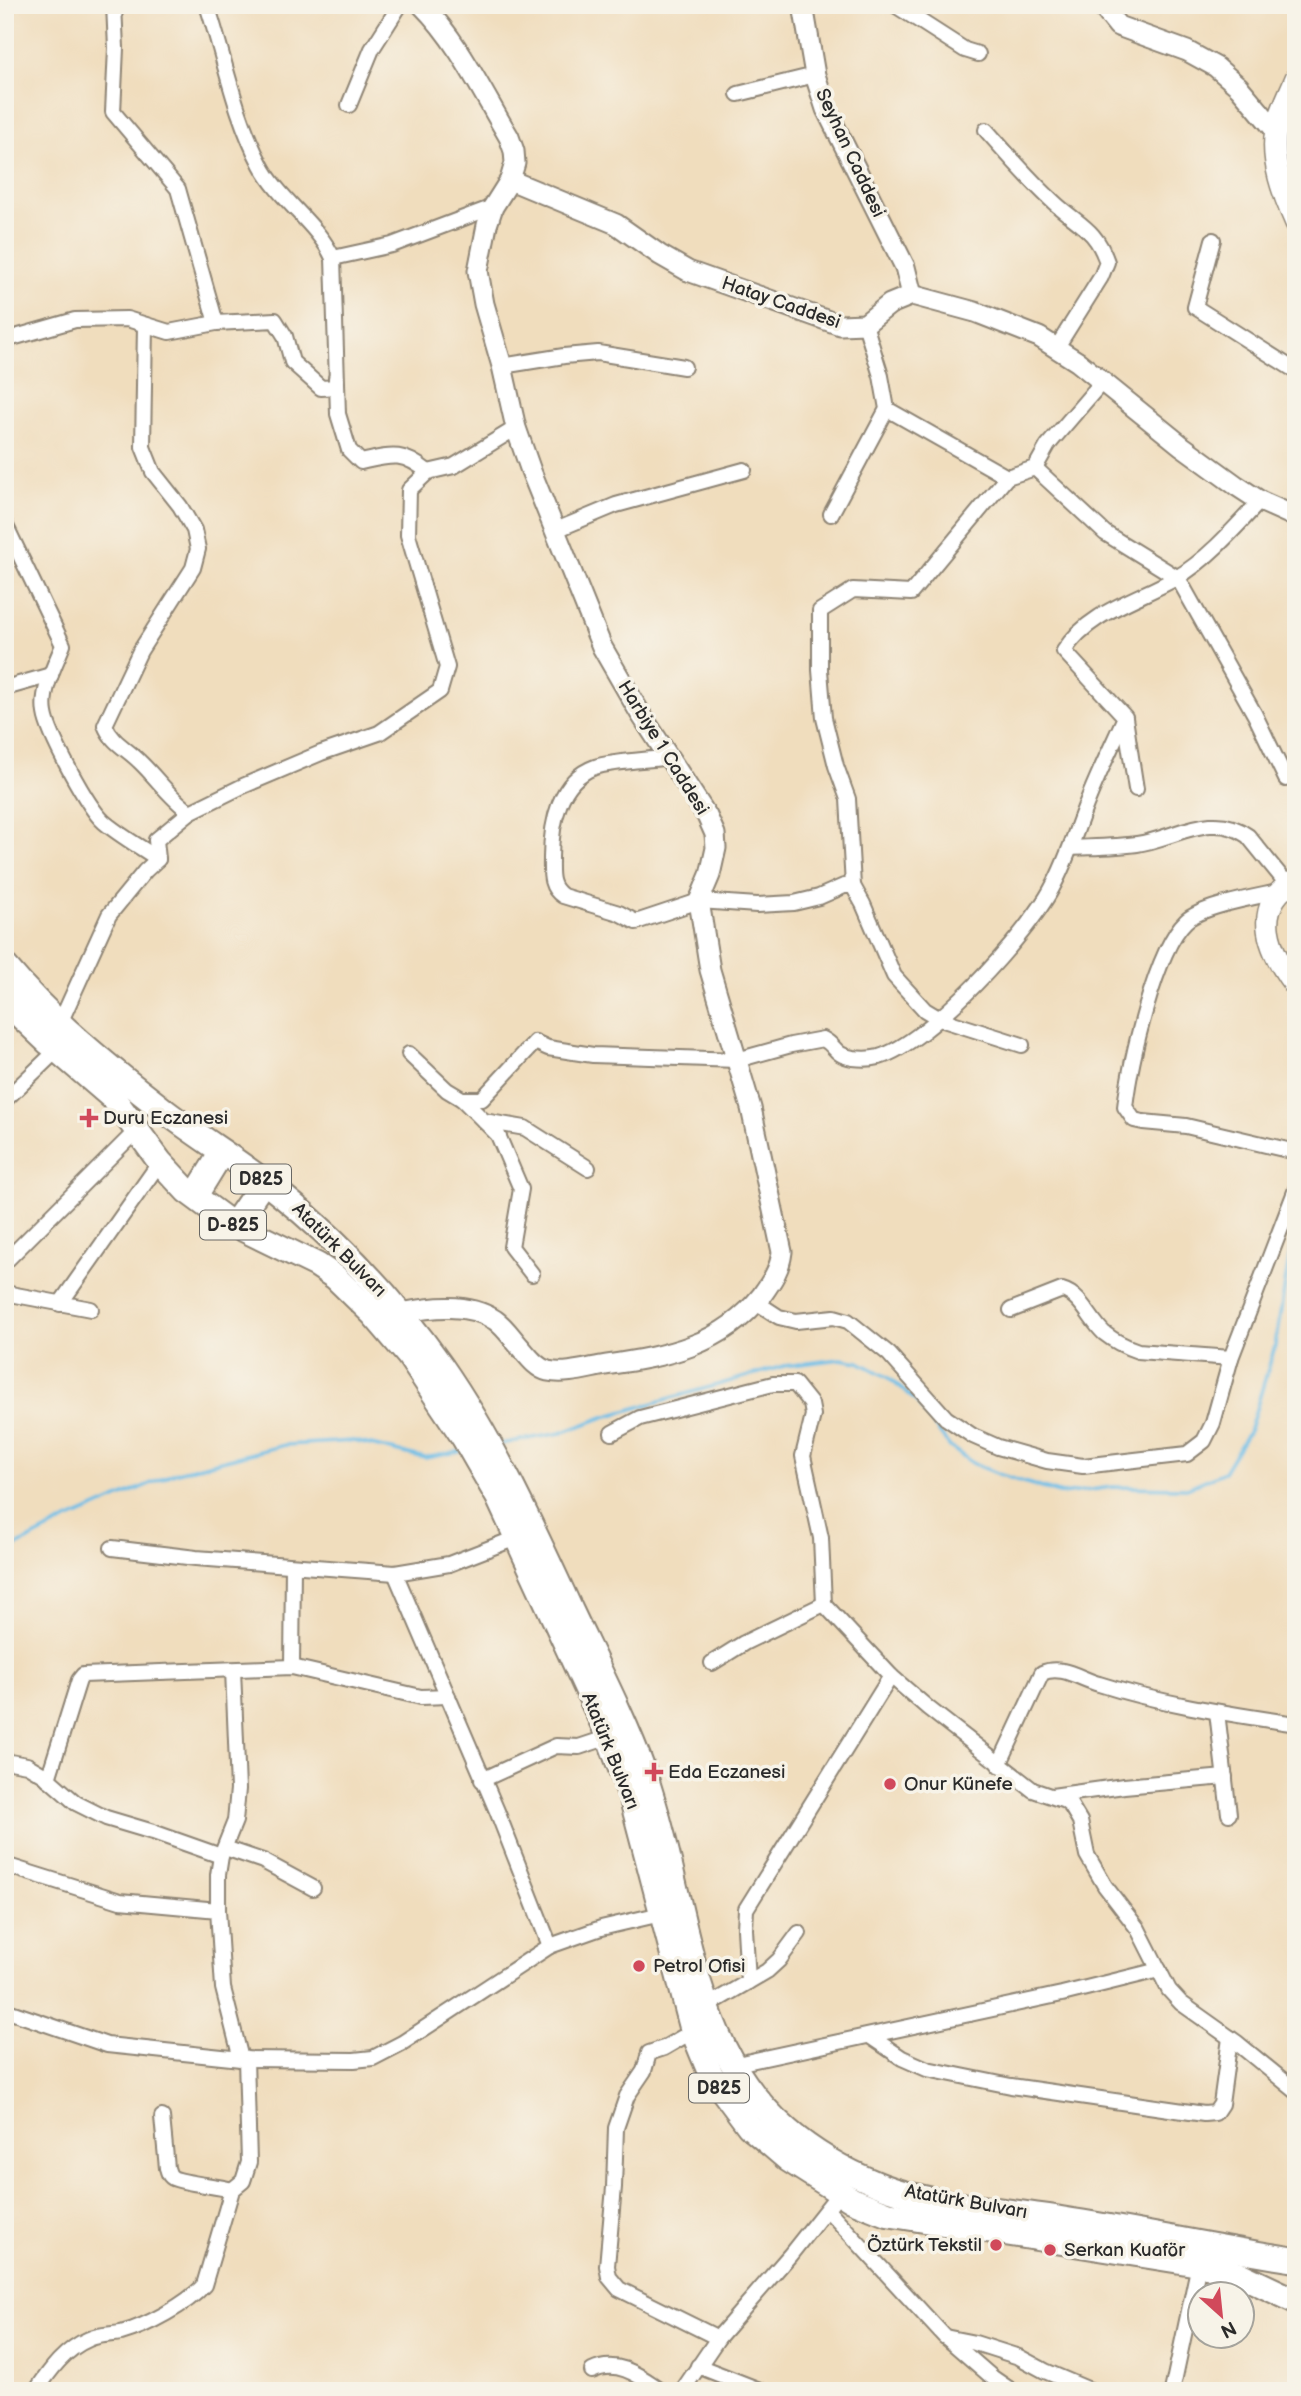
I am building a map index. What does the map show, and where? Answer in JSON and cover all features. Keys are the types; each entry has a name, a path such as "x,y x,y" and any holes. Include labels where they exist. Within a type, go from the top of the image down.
{"highway":[{"name":"Atatürk Bulvarı","path":"5,966 47,1013 79,1041 165,1111 264,1181 316,1225 401,1313 442,1367 472,1433 506,1492 643,1770 654,1807 670,1922 692,2031 711,2075 749,2126 833,2201 907,2219 1199,2264 1241,2275 1296,2301"},
{"name":"Atatürk Bulvarı","path":"5,1001 114,1099 160,1162 195,1196 234,1225 317,1265 343,1285 373,1314 472,1433"},
{"path":"195,1196 222,1152"},
{"path":"234,1225 264,1181"},
{"name":"Atatürk Bulvarı","path":"506,1492 516,1538 609,1737 632,1799 670,1922 725,2054 753,2093 792,2133 829,2159 879,2185 951,2202 1296,2260"}],"main road":[{"path":"1296,78 1276,131 1275,148 1280,177 1296,223"},
{"path":"1287,885 1271,905 1268,930 1271,946 1296,987"}],"street":[{"path":"114,5 116,48 113,111 178,189 216,323"},
{"path":"5,340 75,320 127,319 169,332 216,323 275,320 285,336 292,362 321,388 336,387 333,258 326,242 282,197 261,166 237,113 207,5"},
{"path":"349,105 372,49 400,5"},
{"name":"Harbiye 1 Caddesi","path":"401,1313 448,1307 482,1314 505,1329 535,1364 545,1371 557,1372 630,1361 703,1343 731,1326 756,1302 776,1274 782,1252 760,1141 710,970 699,901 713,861 715,834 707,816 602,647 531,471 516,428 478,271 493,207 510,180 515,163 514,151 509,136 443,27 422,5"},
{"name":"Seyhan Caddesi","path":"803,5 815,75 826,109 905,267 912,295"},
{"path":"895,5 965,50 978,54"},
{"path":"1101,5 1118,26 1187,51 1216,67 1239,87 1276,131"},
{"path":"738,94 815,75"},
{"path":"986,130 1058,207 1087,228 1101,244 1107,262 1101,277 1057,347"},
{"name":"Hatay Caddesi","path":"510,180 616,224 688,271 840,325 865,324 890,304 912,295"},
{"path":"333,258 392,244 493,207"},
{"path":"1213,240 1195,307 1296,370"},
{"path":"912,295 975,312 1057,347 1182,446 1260,501 1296,517"},
{"path":"831,514 887,409 881,376 865,324"},
{"path":"145,325 144,447 153,472 180,506 194,530 198,549 193,568 140,651 105,725 110,738 138,760 177,803 191,812"},
{"path":"502,366 565,356 598,354 684,367"},
{"path":"336,378 338,414 349,450 361,462 385,456 408,457 428,472"},
{"path":"1022,1045 940,1019 925,1010 894,976 853,886 848,799 836,766 824,718 820,670 820,611 853,590 911,593 1007,477 1035,468 1055,436 1102,382"},
{"path":"887,409 1007,477"},
{"path":"158,859 156,840 191,812 321,752 379,733 440,691 447,667 408,535 409,490 428,472 454,466 516,428"},
{"path":"1035,468 1105,533 1178,578 1255,715 1286,779"},
{"path":"556,530 616,505 744,470"},
{"path":"1136,789 1125,717 1064,651 1074,635 1123,602 1178,578 1233,530 1260,501"},
{"path":"5,524 63,645 45,695 44,712 53,737 81,789 103,822 158,859"},
{"path":"5,688 51,675"},
{"path":"462,1099 482,1099 535,1042 548,1048 593,1055 737,1060 823,1039 837,1054 870,1059 882,1056 916,1037 940,1019 1034,919 1071,848 1084,809 1125,717"},
{"path":"670,757 596,767 572,781 560,802 551,837 551,881 556,891 619,913 636,922 699,901 757,905 794,903 819,897 844,886 853,886"},
{"path":"1071,848 1139,844 1196,826 1226,825 1241,830 1248,836 1287,885 1228,902 1187,919 1162,960 1137,1041 1125,1107 1134,1120 1186,1126 1296,1152"},
{"path":"60,1023 108,915 158,859"},
{"path":"5,1100 57,1050"},
{"path":"409,1054 447,1090 462,1099 498,1135 522,1189 511,1247 532,1274"},
{"path":"484,1121 526,1128 588,1168"},
{"path":"5,1262 138,1129"},
{"path":"60,1304 160,1162"},
{"path":"756,1302 779,1317 796,1321 834,1317 848,1321 889,1354 946,1419 973,1436 998,1447 1047,1461 1083,1466 1186,1454 1204,1441 1213,1423 1231,1358 1296,1189"},
{"path":"1011,1310 1062,1290 1073,1296 1103,1332 1124,1346 1138,1351 1231,1358"},
{"path":"5,1293 91,1308"},
{"path":"612,1433 640,1418 773,1384 795,1384 811,1404 813,1415 803,1456 821,1538 824,1604 891,1676 999,1765 1034,1790 1065,1801 1071,1807 1080,1821 1087,1855 1105,1886 1138,1929 1169,1990 1181,2003 1296,2091"},
{"path":"112,1548 196,1558 396,1573 449,1564 516,1538"},
{"path":"292,1667 293,1566"},
{"path":"396,1573 511,1844 551,1946"},
{"path":"712,1663 744,1643 824,1604"},
{"path":"48,1779 79,1680 83,1675 292,1667 421,1697 448,1696"},
{"path":"36,2391 52,2368 68,2352 84,2342 100,2335 122,2333 195,2295 208,2276 232,2190 243,2181 249,2162 244,2059 223,1988 218,1910 218,1875 234,1821 239,1789 233,1670"},
{"path":"999,1765 1042,1673 1050,1670 1065,1671 1098,1684 1217,1712 1296,1724"},
{"path":"748,1982 746,1909 891,1676"},
{"path":"1217,1712 1229,1814"},
{"path":"482,1780 556,1746 579,1747 609,1737"},
{"path":"5,1761 27,1765 76,1803 106,1818 263,1861 313,1888"},
{"path":"1048,1796 1225,1777"},
{"path":"5,1865 120,1901 218,1910"},
{"path":"5,2010 107,2045 244,2059 373,2058 551,1946 601,1928 670,1922"},
{"path":"705,2007 767,1971 799,1933"},
{"path":"732,2065 1062,1994 1159,1970"},
{"path":"692,2031 649,2053 644,2071 627,2096 616,2128 607,2266 609,2277 619,2289 718,2338"},
{"path":"871,2036 902,2058 937,2071 1204,2114 1215,2113 1221,2104 1230,2038"},
{"path":"162,2117 170,2175 175,2179 232,2190"},
{"path":"682,2391 718,2338 833,2201 946,2337 1012,2391"},
{"path":"1172,2391 1199,2264"},
{"path":"946,2337 1018,2357 1092,2391"},
{"path":"592,2371 612,2366 629,2370 662,2391"},
{"path":"698,2366 762,2391"}],"waterway":[{"path":"500,1444 561,1433 604,1417 784,1366 841,1359 859,1362 887,1377 916,1401 950,1447 974,1464 1001,1475 1062,1494 1112,1487 1187,1488 1224,1472 1250,1429 1275,1346 1292,1241 1296,1233"},
{"path":"5,1552 63,1522 177,1472 285,1445 354,1441 425,1458 462,1451"}],"place":[{"name":"Duru Eczanesi","path":"89,1118"},
{"name":"Eda Eczanesi","path":"654,1772"},
{"name":"Onur Künefe","path":"890,1784"},
{"name":"Petrol Ofisi","path":"639,1966"},
{"name":"Öztürk Tekstil","path":"996,2245"},
{"name":"Serkan Kuaför","path":"1050,2250"}]}
